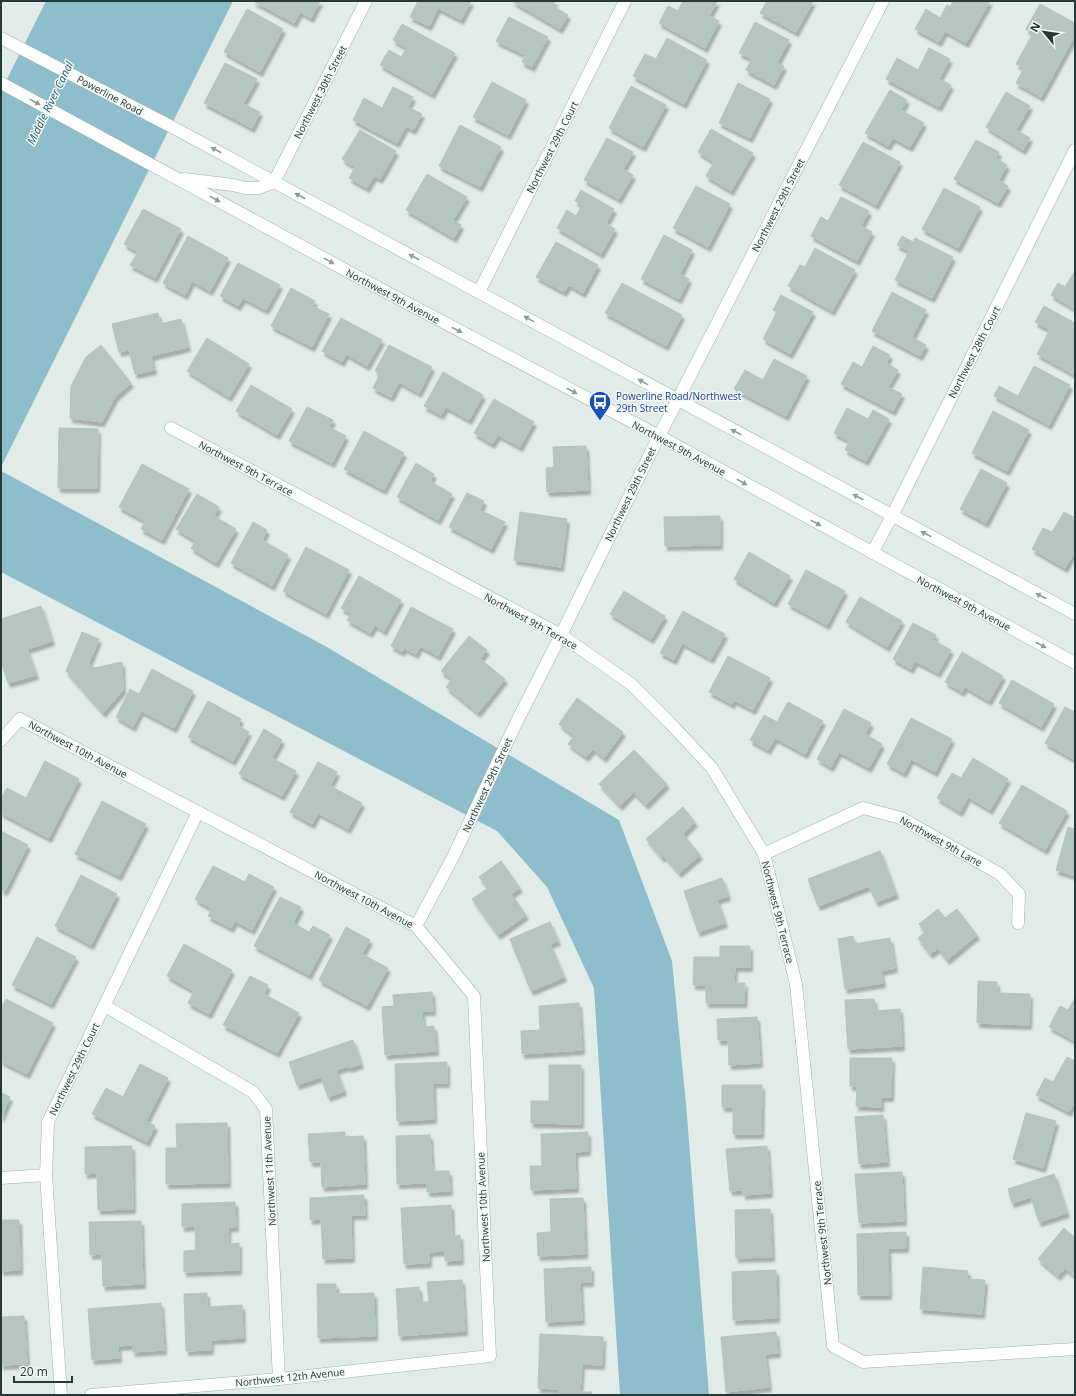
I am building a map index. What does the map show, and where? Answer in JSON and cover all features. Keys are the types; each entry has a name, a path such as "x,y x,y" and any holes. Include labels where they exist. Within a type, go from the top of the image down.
{"street":[{"name":"Northwest 30th Street","path":"274,182 366,1"},
{"name":"Northwest 29th Court","path":"480,292 625,1"},
{"name":"Northwest 29th Street","path":"416,926 453,857 517,721 561,636 658,436 883,1"},
{"name":"Powerline Road","path":"1,38 274,182"},
{"name":"Northwest 9th Avenue","path":"1,83 386,292 658,436 1075,663"},
{"name":"Northwest 28th Court","path":"872,553 892,516 1075,150"},
{"path":"176,178 233,185 244,188 259,188 274,182 1075,614"},
{"name":"Northwest 9th Terrace","path":"171,428 561,636 631,684 712,768 764,854 796,984 833,1346 863,1362 1075,1349"},
{"name":"Northwest 10th Avenue","path":"1,740 20,719 416,926 474,996 490,1356"},
{"name":"Northwest 9th Lane","path":"764,854 863,808 901,818 1000,874 1019,894 1018,923"},
{"name":"Northwest 29th Court","path":"61,1395 46,1175 48,1122 198,812"},
{"name":"Northwest 11th Avenue","path":"104,1006 253,1092 266,1109 279,1379"},
{"path":"1,1178 46,1175"},
{"name":"Northwest 12th Avenue","path":"91,1395 279,1379 490,1356"}],"water":[{"name":"Middle River Canal","path":"46,1 233,1 1,467 1,91"},
{"path":"1,471 325,646 619,820 672,961 686,1104 709,1395 620,1395 594,988 547,887 497,831 1,572"}],"building":[{"path":"253,1 320,1 311,18 300,12 294,23"},
{"path":"418,1 471,1 461,20 438,8 429,26 410,17"},
{"path":"512,1 555,1 553,6 568,15 560,29"},
{"path":"683,1 717,1 709,16 719,21 705,48 659,23 668,6 678,11"},
{"path":"767,1 813,1 796,32 760,13"},
{"path":"953,1 990,1 966,43 945,31 939,42 915,29 926,9 940,18 947,5 950,7"},
{"path":"1040,4 1075,23 1075,35 1041,97 1016,83 1024,68 1016,64 1033,33 1026,29"},
{"path":"247,9 283,29 260,72 224,52"},
{"path":"509,17 548,37 532,67 522,62 525,55 496,41"},
{"path":"755,22 789,40 777,63 784,66 774,85 746,70 752,59 739,53"},
{"path":"402,24 455,53 432,94 380,65 389,50 401,57 407,48 393,40"},
{"path":"667,38 707,60 684,104 633,76 645,54 656,59"},
{"path":"929,48 950,59 939,79 951,85 939,107 886,79 897,58 918,70"},
{"path":"225,63 257,79 243,104 260,112 252,128 204,103"},
{"path":"492,82 526,100 508,135 473,117"},
{"path":"738,83 770,99 750,138 719,123"},
{"path":"631,86 666,105 643,147 609,128"},
{"path":"393,87 413,97 408,107 422,114 413,130 406,126 397,143 353,120 364,98 382,108"},
{"path":"890,90 907,100 901,110 924,123 910,147 893,138 888,146 865,133"},
{"path":"1006,92 1030,106 1016,130 1030,138 1023,150 986,127"},
{"path":"460,125 501,147 480,187 439,166"},
{"path":"711,129 753,153 731,191 706,176 714,162 698,152"},
{"path":"360,130 396,151 380,179 374,176 367,188 349,178 355,167 342,159"},
{"path":"607,138 633,152 623,169 633,175 619,199 584,180"},
{"path":"976,140 999,152 996,158 1007,165 999,180 1008,186 998,203 954,179"},
{"path":"863,142 900,162 876,205 839,185"},
{"path":"427,174 467,197 453,220 461,225 454,238 406,210"},
{"path":"696,186 730,204 708,247 673,228"},
{"path":"944,188 980,207 958,248 922,229"},
{"path":"581,190 614,209 606,223 615,229 601,254 557,228 567,210 576,216 582,205 575,201"},
{"path":"841,197 869,211 861,226 872,232 857,261 811,236 821,217 828,221"},
{"path":"143,209 181,229 155,278 130,265 138,252 124,244"},
{"path":"664,235 692,250 680,274 689,279 679,299 641,279"},
{"path":"188,236 228,258 210,291 192,281 185,295 163,283"},
{"path":"902,236 913,242 915,238 953,257 932,298 895,280 909,251 897,245"},
{"path":"556,242 598,265 583,293 569,285 564,292 536,277"},
{"path":"815,248 855,270 832,311 788,286 800,265 805,267"},
{"path":"238,263 280,285 266,310 243,298 238,306 220,296"},
{"path":"1075,271 1075,309 1051,295 1058,283 1065,287"},
{"path":"622,283 682,315 666,346 605,313"},
{"path":"291,288 315,301 312,306 329,314 312,347 271,326"},
{"path":"892,292 926,310 912,337 926,345 920,356 872,331"},
{"path":"781,295 813,312 790,354 763,339 777,312 773,310"},
{"path":"1044,306 1075,323 1075,375 1037,354 1050,330 1035,322"},
{"path":"158,313 160,324 181,319 188,347 151,356 154,370 135,374 129,350 119,352 112,324"},
{"path":"341,318 382,340 367,366 346,354 342,362 322,351"},
{"path":"207,338 249,364 229,397 187,371"},
{"path":"101,345 131,383 115,397 102,422 70,418 71,386 86,357"},
{"path":"389,345 432,367 419,393 399,382 391,397 373,388 380,374 375,371"},
{"path":"873,346 890,355 886,363 898,370 888,387 902,394 893,411 841,384 853,362 862,367"},
{"path":"774,359 807,376 786,416 734,389 745,370 763,380"},
{"path":"1034,366 1070,385 1049,425 994,396 999,386 1018,396"},
{"path":"443,372 483,395 469,420 446,407 441,415 424,406"},
{"path":"251,385 292,409 277,435 236,411"},
{"path":"494,399 534,422 520,447 498,435 492,444 474,433"},
{"path":"307,407 333,420 329,427 346,436 332,463 289,441"},
{"path":"847,408 868,419 873,410 889,419 866,461 845,450 849,441 834,433"},
{"path":"993,411 1029,430 1007,471 972,453"},
{"path":"59,428 98,429 97,488 58,488"},
{"path":"364,431 404,453 384,490 344,469"},
{"path":"586,446 588,490 547,492 546,468 554,467 553,447"},
{"path":"416,463 434,474 430,481 452,494 438,520 397,497"},
{"path":"142,464 189,489 162,540 141,529 145,521 119,507"},
{"path":"981,469 1007,483 986,523 960,509"},
{"path":"467,493 484,501 480,510 505,522 491,549 449,527"},
{"path":"197,494 219,507 214,516 236,529 216,563 191,548 196,541 176,529"},
{"path":"520,512 567,519 561,567 514,560"},
{"path":"1064,512 1075,518 1075,551 1065,568 1032,549 1043,528 1052,532"},
{"path":"720,516 720,545 665,546 664,517"},
{"path":"253,522 267,530 262,540 288,555 272,586 231,563"},
{"path":"306,547 349,570 326,614 283,591"},
{"path":"749,552 790,576 774,603 734,579"},
{"path":"806,570 845,591 827,625 788,604"},
{"path":"359,576 401,600 384,631 375,625 370,633 347,620 351,614 341,608"},
{"path":"624,591 665,616 651,639 610,614"},
{"path":"860,597 902,621 887,647 846,622"},
{"path":"41,606 52,641 27,649 36,675 8,683 1,661 1,619"},
{"path":"411,607 453,629 438,656 420,646 416,654 404,648 402,652 391,646"},
{"path":"683,611 725,634 711,659 682,643 674,660 660,653"},
{"path":"913,623 936,635 933,640 951,650 938,673 915,661 911,669 893,659"},
{"path":"82,632 99,639 89,663 94,668 122,662 123,690 103,713 66,671"},
{"path":"469,636 487,650 480,659 505,679 478,713 446,687 452,679 441,671"},
{"path":"962,652 1003,676 989,701 965,687 962,692 945,682"},
{"path":"728,656 770,678 753,710 734,700 732,704 709,692"},
{"path":"152,669 193,691 174,728 141,711 133,727 116,717 130,689 139,694"},
{"path":"1012,680 1054,704 1041,727 999,703"},
{"path":"577,698 623,732 604,758 593,749 586,757 568,744 574,736 559,724"},
{"path":"208,701 241,719 238,726 249,732 233,761 188,737"},
{"path":"788,702 823,721 805,754 775,738 768,750 750,740 764,715 777,722"},
{"path":"1065,707 1075,712 1075,760 1045,743"},
{"path":"844,709 871,723 865,734 882,744 869,768 839,752 831,767 817,759"},
{"path":"911,718 952,739 935,772 911,759 904,773 887,764"},
{"path":"264,729 282,740 272,758 296,771 282,796 239,774"},
{"path":"634,750 667,784 646,805 633,792 620,806 599,784"},
{"path":"973,758 1008,779 990,810 968,797 960,812 937,798 952,773 961,778"},
{"path":"45,761 79,779 49,838 1,813 1,799 7,788 26,798"},
{"path":"318,762 337,772 330,786 362,803 348,829 318,813 312,824 290,812"},
{"path":"1022,785 1067,811 1045,850 999,823"},
{"path":"102,801 146,824 119,876 75,854"},
{"path":"683,807 695,822 683,834 700,855 679,873 664,856 662,858 646,839"},
{"path":"1068,827 1075,829 1075,876 1056,870"},
{"path":"1,831 28,845 5,891 1,889"},
{"path":"880,851 896,894 876,902 869,886 818,906 808,879"},
{"path":"501,861 520,888 511,894 526,915 498,935 472,899 488,888 479,877"},
{"path":"213,866 245,882 249,874 274,887 252,930 235,921 231,928 208,916 212,909 195,899"},
{"path":"81,875 117,894 91,945 55,926"},
{"path":"722,878 728,896 717,900 725,923 698,932 684,891"},
{"path":"280,897 301,907 293,923 309,932 313,926 330,935 309,975 254,946"},
{"path":"938,909 945,918 957,909 977,935 947,960 938,948 930,954 918,938 925,932 919,924"},
{"path":"550,922 558,941 550,944 564,977 531,991 510,939"},
{"path":"346,927 370,940 362,954 388,968 367,1006 319,980"},
{"path":"853,936 854,944 890,938 895,968 881,971 883,983 845,989 838,939"},
{"path":"37,937 76,957 51,1004 12,985"},
{"path":"184,944 232,970 209,1014 188,1003 194,991 167,976"},
{"path":"720,946 750,946 750,967 735,967 734,983 745,983 744,1003 706,1003 706,985 693,985 694,957 720,957"},
{"path":"250,976 268,985 264,994 299,1013 277,1053 223,1025"},
{"path":"978,981 997,982 997,993 1030,994 1029,1025 977,1023"},
{"path":"432,992 433,1011 422,1011 423,1027 434,1026 436,1051 385,1055 382,1007 394,1006 393,995"},
{"path":"1075,998 1075,1041 1049,1027 1060,1006 1068,1010"},
{"path":"6,999 53,1023 27,1074 1,1061 1,1009"},
{"path":"874,999 875,1011 900,1009 902,1046 848,1049 845,1000"},
{"path":"579,1003 582,1050 522,1054 521,1031 540,1030 539,1006"},
{"path":"757,1017 760,1063 729,1065 728,1040 718,1040 717,1019"},
{"path":"353,1040 361,1064 336,1070 344,1091 328,1097 321,1077 297,1085 289,1062"},
{"path":"1067,1057 1075,1061 1075,1101 1069,1112 1036,1095 1045,1078 1053,1082"},
{"path":"850,1058 892,1058 891,1097 881,1097 881,1107 856,1106 857,1086 850,1086"},
{"path":"447,1062 447,1083 433,1083 434,1119 397,1121 395,1064"},
{"path":"140,1064 168,1078 146,1121 155,1126 147,1142 92,1114 106,1088 123,1097"},
{"path":"549,1065 581,1065 581,1124 531,1123 531,1101 549,1101"},
{"path":"722,1085 762,1085 761,1134 733,1134 733,1107 722,1107"},
{"path":"1,1093 10,1097 1,1118"},
{"path":"1026,1113 1056,1121 1043,1168 1013,1159"},
{"path":"883,1115 887,1162 859,1164 855,1117"},
{"path":"227,1123 228,1183 166,1184 166,1148 177,1148 176,1124"},
{"path":"345,1132 345,1137 363,1136 365,1184 322,1187 321,1162 310,1162 308,1134"},
{"path":"588,1132 588,1151 575,1152 576,1188 531,1190 530,1166 542,1166 541,1134"},
{"path":"430,1135 432,1171 449,1171 450,1191 427,1192 427,1183 397,1184 396,1136"},
{"path":"132,1146 133,1209 98,1210 97,1173 85,1174 85,1147"},
{"path":"767,1146 770,1193 743,1195 743,1190 730,1191 726,1149"},
{"path":"902,1172 904,1221 859,1223 855,1174"},
{"path":"1054,1174 1067,1213 1039,1222 1031,1197 1012,1203 1008,1189"},
{"path":"364,1195 365,1215 351,1215 352,1258 323,1259 321,1219 310,1220 310,1198"},
{"path":"583,1198 585,1254 538,1256 537,1233 551,1232 550,1199"},
{"path":"235,1202 236,1227 228,1227 228,1244 239,1243 239,1270 184,1272 184,1251 196,1250 195,1226 182,1227 182,1204"},
{"path":"451,1205 452,1236 460,1235 461,1260 445,1261 445,1251 429,1252 429,1263 404,1264 401,1208"},
{"path":"770,1209 772,1257 736,1258 735,1210"},
{"path":"1,1220 19,1220 20,1270 1,1271"},
{"path":"141,1221 143,1284 103,1286 102,1254 90,1255 89,1222"},
{"path":"1064,1228 1075,1238 1075,1277 1065,1268 1058,1276 1038,1259"},
{"path":"906,1232 906,1248 888,1248 889,1295 858,1295 857,1234"},
{"path":"591,1267 591,1282 580,1282 582,1320 546,1322 544,1269"},
{"path":"923,1267 968,1271 967,1279 985,1280 982,1314 920,1309"},
{"path":"776,1270 777,1318 733,1320 732,1272"},
{"path":"462,1280 465,1331 399,1336 396,1289 419,1287 420,1302 429,1302 427,1282"},
{"path":"317,1284 336,1284 336,1294 374,1293 375,1336 318,1338"},
{"path":"207,1293 207,1307 242,1305 243,1338 211,1340 211,1350 186,1351 184,1294"},
{"path":"161,1303 164,1350 133,1352 133,1345 118,1346 119,1358 92,1360 88,1309"},
{"path":"24,1316 27,1364 1,1365 1,1317"},
{"path":"776,1332 778,1353 765,1354 769,1387 726,1392 721,1337"},
{"path":"540,1334 603,1337 602,1365 582,1364 580,1392 592,1392 591,1395 559,1395 559,1389 538,1388"}],"place":[{"name":"Powerline Road/Northwest 29th Street","path":"600,422"}]}
